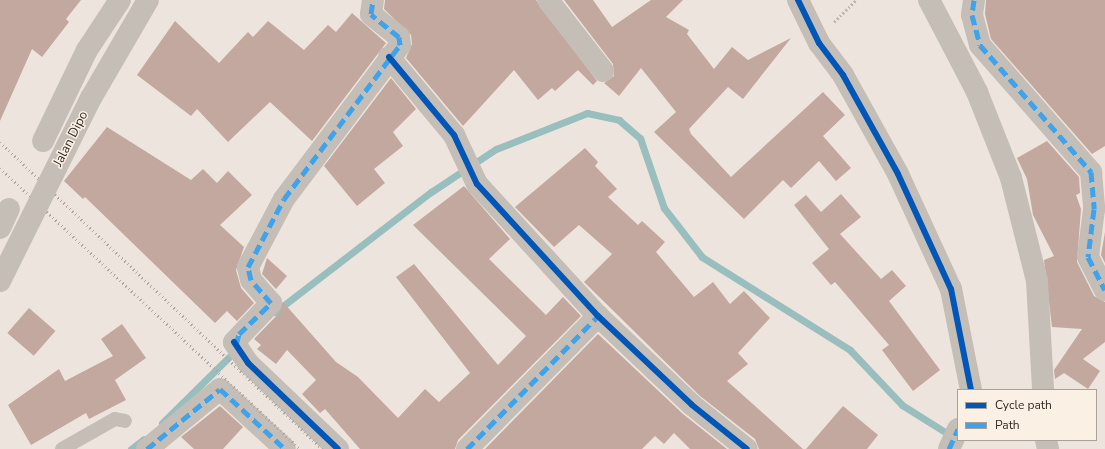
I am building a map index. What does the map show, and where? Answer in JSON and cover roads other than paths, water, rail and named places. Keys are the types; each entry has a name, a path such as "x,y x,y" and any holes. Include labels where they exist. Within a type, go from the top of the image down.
{"street":[{"name":"Jalan Dipo","path":"43,142 88,50 120,0"},
{"name":"Jalan Dipo","path":"0,281 92,98 148,0"},
{"path":"338,449 248,363 234,342 271,303 252,280 248,267 284,199 389,58 400,40 371,14 373,0"},
{"path":"548,0 602,71"},
{"path":"798,0 819,43 843,75 898,174 951,289 971,389"},
{"path":"929,0 977,92 1011,178 1036,281 1043,389"},
{"path":"974,0 972,15 980,45 1091,172 1094,208 1088,257 1105,290"},
{"path":"389,58 454,135 477,184 598,316 692,405 747,449"},
{"path":"467,449 598,316"},
{"path":"147,449 218,389 285,449"},
{"path":"949,449 957,431"}],"lane":[{"path":"62,449 115,419 125,421"}],"waterway":[{"path":"275,312 431,192 496,149 587,113 619,120 640,138 664,208 702,257 850,350 902,405 953,437"},
{"path":"162,423 236,350"},
{"path":"131,449 144,439"}],"railway":[{"path":"0,142 322,449"},
{"path":"0,168 300,449"}]}
